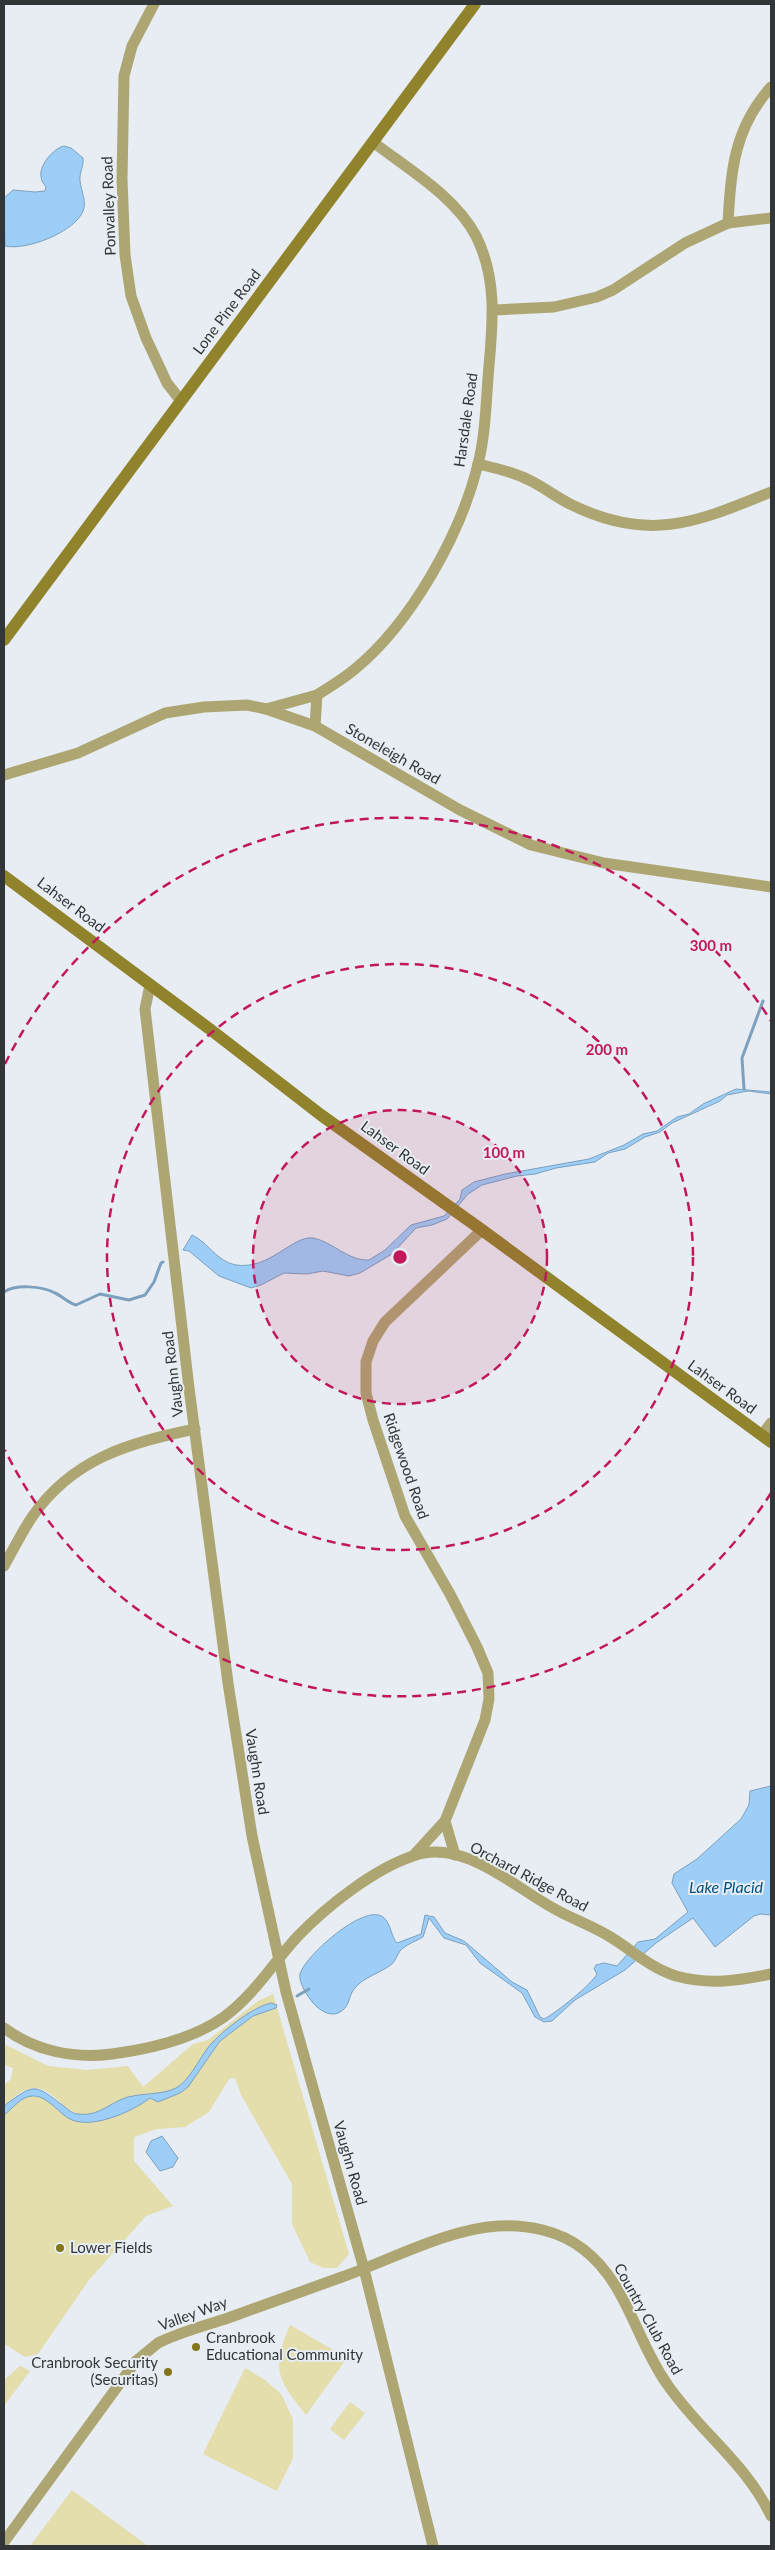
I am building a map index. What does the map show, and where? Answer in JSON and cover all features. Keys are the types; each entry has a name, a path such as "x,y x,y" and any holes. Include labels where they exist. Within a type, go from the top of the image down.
{"street":[{"name":"Ponvalley Road","path":"154,4 132,46 124,76 122,179 125,254 131,296 146,338 167,383 181,401"},
{"name":"Lone Pine Road","path":"4,640 475,4"},
{"path":"728,222 732,171 742,131 771,87"},
{"name":"Harsdale Road","path":"266,709 317,695 357,667 382,644 413,603 444,553 478,464 494,310 490,277 483,255 476,236 462,217 440,194 373,142"},
{"path":"494,310 554,307 597,297 613,290 685,243 728,222 771,218"},
{"path":"478,464 523,477 572,505 595,514 642,525 666,527 683,524 718,514 771,492"},
{"path":"315,726 317,695"},
{"name":"Stoneleigh Road","path":"4,775 78,753 165,713 204,706 247,705 266,709 315,726 460,810 531,845 604,863 771,887"},
{"name":"Lahser Road","path":"4,876 321,1116 482,1230 766,1439"},
{"name":"Vaughn Road","path":"150,985 145,1009 195,1429 241,1772 278,1960 364,2269 433,2546"},
{"name":"Ridgewood Road","path":"414,1855 445,1821 485,1720 490,1700 488,1674 477,1647 450,1594 405,1516 373,1420 366,1393 365,1373 373,1341 385,1322 482,1230"},
{"path":"766,1439 771,1423"},
{"path":"4,1566 39,1507 77,1471 120,1448 195,1429"},
{"path":"445,1821 455,1855"},
{"name":"Orchard Ridge Road","path":"4,2028 34,2045 73,2055 104,2055 148,2047 186,2036 223,2018 255,1989 299,1936 348,1893 414,1855 455,1855 492,1871 554,1909 597,1930 664,1971 698,1980 734,1982 771,1974"},
{"name":"Country Club Road","path":"364,2269 420,2247 481,2228 515,2226 533,2228 551,2232 574,2242 590,2254 610,2275 651,2359 667,2385 685,2409 741,2468 756,2488 771,2516"},
{"name":"Valley Way","path":"4,2542 127,2373 144,2353 166,2339 364,2269"}],"shaded area":[{"path":"273,1994 349,2254 337,2268 324,2268 310,2262 292,2224 292,2184 241,2095 235,2078 229,2079 209,2112 185,2127 157,2129 134,2137 134,2161 173,2206 146,2216 89,2280 38,2354 25,2357 6,2345 4,2346 4,2115 21,2100 32,2096 37,2096 47,2101 68,2118 87,2122 99,2121 122,2114 150,2098 158,2102 180,2093 187,2087 220,2041 253,2016 276,2008 271,2003 241,2020 220,2035 209,2046 193,2070 179,2086 167,2092 127,2097 101,2112 89,2115 71,2110 49,2093 42,2089 33,2088 21,2092 4,2106 4,2085 11,2079 13,2068 4,2065 4,2044 48,2066 87,2070 128,2066 143,2087 193,2044 208,2040 258,2001"},
{"path":"290,2325 347,2358 306,2415 289,2392 280,2373 280,2353"},
{"path":"20,2366 30,2371 4,2406 4,2380"},
{"path":"245,2368 265,2380 281,2394 293,2419 293,2458 277,2491 203,2454"},
{"path":"350,2402 365,2413 344,2440 330,2429"},
{"path":"72,2490 148,2546 30,2546"}],"water":[{"path":"64,146 71,148 83,158 80,178 84,200 83,211 70,226 49,238 25,246 5,246 4,198 13,190 45,191 46,187 41,178 42,167 52,153"},
{"path":"736,1089 771,1092 771,1094 748,1091 727,1095 720,1101 672,1123 660,1132 645,1137 625,1149 608,1153 595,1162 556,1168 482,1185 468,1194 447,1219 432,1225 416,1228 392,1254 360,1273 349,1276 323,1271 307,1274 284,1273 251,1288 219,1276 189,1251 183,1250 192,1235 223,1260 236,1265 248,1265 270,1258 297,1242 313,1238 327,1243 354,1258 369,1260 385,1250 411,1225 444,1216 460,1199 462,1190 474,1182 505,1174 589,1159 624,1145 643,1134 657,1131 677,1117 689,1114 703,1104"},
{"name":"Lake Placid","path":"771,1786 771,1915 760,1914 754,1916 715,1947 693,1918 656,1943 625,1970 575,2000 552,2021 544,2022 535,2017 522,1993 480,1963 466,1945 444,1938 429,1918 423,1937 402,1949 392,1964 358,1985 342,2011 335,2014 324,2012 311,2001 305,1992 300,1978 304,1966 323,1944 350,1924 363,1917 374,1915 383,1917 388,1923 397,1943 421,1934 425,1915 434,1917 445,1933 464,1941 512,1982 527,1990 540,2017 544,2019 565,2005 594,1979 597,1974 594,1969 596,1965 604,1963 617,1966 638,1942 655,1939 688,1912 672,1883 674,1874 697,1859 741,1819 749,1805 750,1791"},
{"path":"271,2003 277,2005 276,2008 253,2016 220,2041 188,2087 180,2093 158,2102 150,2098 122,2114 98,2121 77,2121 68,2118 47,2101 37,2096 21,2100 4,2115 4,2106 23,2093 35,2089 41,2090 73,2113 85,2114 98,2111 128,2097 164,2092 176,2088 189,2076 207,2049 219,2036 245,2015"},
{"path":"162,2136 178,2158 173,2167 160,2171 146,2152 151,2141"}],"waterway":[{"path":"744,1089 742,1058 763,1001"},
{"path":"4,1292 15,1288 36,1287 55,1293 76,1305 100,1294 129,1300 145,1295 154,1282 163,1262"},
{"path":"297,1996 309,1989"}],"place":[{"name":"Lower Fields","path":"60,2248"},
{"name":"Cranbrook Educational Community","path":"196,2347"},
{"name":"Cranbrook Security (Securitas)","path":"168,2372"}]}
